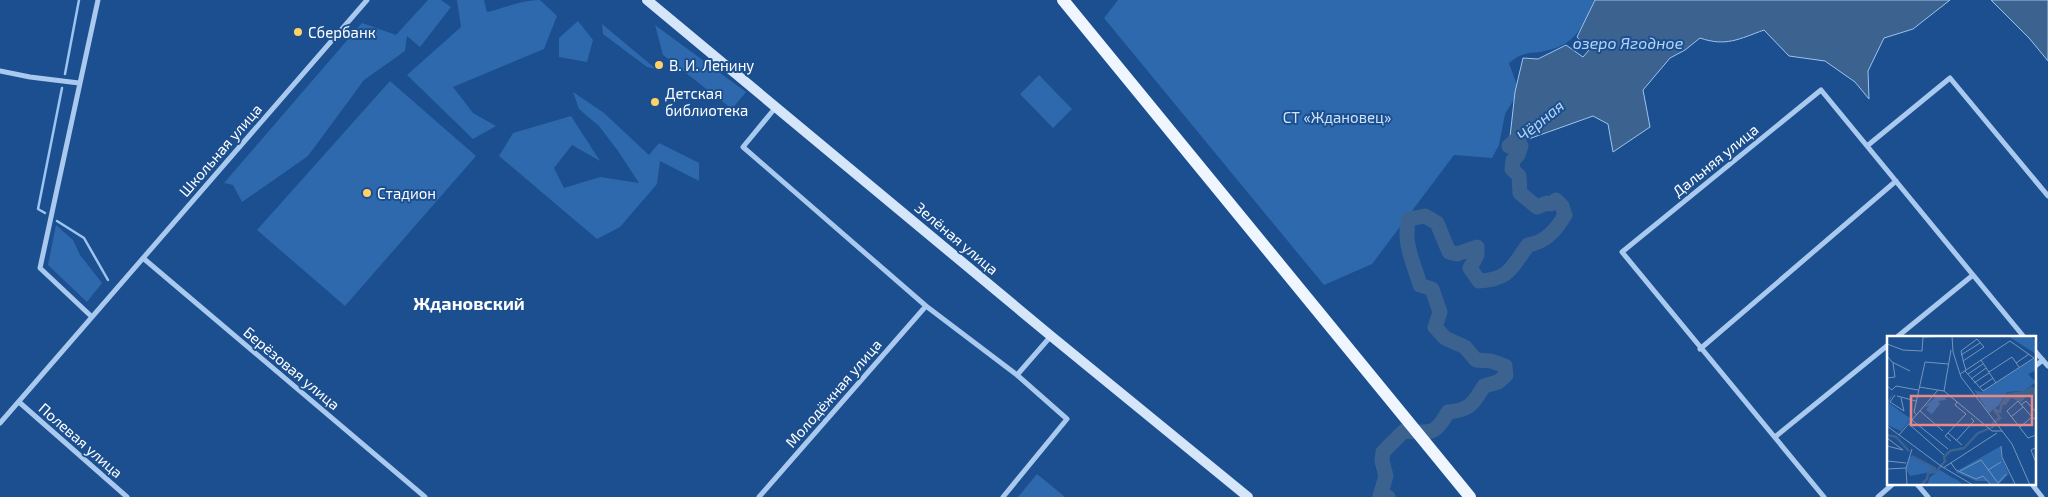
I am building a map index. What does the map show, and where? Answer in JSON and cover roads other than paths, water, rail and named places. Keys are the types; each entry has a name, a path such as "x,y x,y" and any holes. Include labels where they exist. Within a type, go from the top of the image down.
{"main road":[{"path":"1063,0 1470,497"}],"street":[{"path":"92,317 40,268 98,0"},
{"name":"Школьная улица","path":"0,423 367,0"},
{"name":"Зелёная улица","path":"647,0 1248,497"},
{"path":"0,71 79,83"},
{"path":"1867,146 1950,78 2048,196"},
{"name":"Дальняя улица","path":"1824,497 1700,349 1622,252 1821,90 2023,336"},
{"path":"777,107 743,147 926,306 1017,375 1067,419 1003,497"},
{"path":"1700,349 1896,181"},
{"name":"Берёзовая улица","path":"143,258 425,497"},
{"path":"1898,336 1973,275"},
{"name":"Молодёжная улица","path":"759,497 926,306"},
{"path":"1017,375 1051,336"},
{"path":"1775,437 1887,345"},
{"path":"2036,352 2048,366"},
{"path":"2036,365 2043,360"},
{"name":"Полевая улица","path":"18,402 127,497"},
{"path":"1878,497 1893,484"},
{"path":"1917,484 1928,497"},
{"path":"2031,484 2042,497"}],"water":[{"name":"озеро Ягодное","path":"1595,0 1950,0 1913,29 1884,38 1868,71 1869,99 1855,82 1825,61 1789,56 1764,30 1740,39 1725,42 1709,41 1700,38 1685,50 1670,58 1643,90 1650,127 1613,152 1608,124 1593,116 1509,146 1515,92 1523,58 1538,59 1566,45 1583,57 1589,50 1577,37"},
{"path":"1991,0 2048,0 2048,61 2029,38"}],"waterway":[{"path":"65,74 79,0"},
{"path":"45,213 38,209 62,88"},
{"name":"Чёрная","path":"1388,497 1380,496 1386,476 1382,461 1383,452 1404,431 1426,432 1435,429 1448,412 1466,408 1474,402 1484,386 1498,382 1506,375 1505,366 1491,361 1476,360 1465,347 1445,338 1435,327 1440,312 1432,289 1420,285 1408,244 1407,228 1409,219 1425,216 1437,223 1449,252 1457,254 1477,247 1477,255 1470,268 1479,281 1504,275 1528,245 1540,241 1550,234 1565,215 1562,206 1556,200 1551,204 1547,203 1537,207 1520,193 1519,176 1512,169 1513,160 1518,155 1521,146 1509,146 1524,133"},
{"path":"57,221 84,238 108,280"}],"place":[{"name":"Сбербанк","path":"298,32"},
{"name":"В. И. Ленину","path":"659,65"},
{"name":"Детская библиотека","path":"655,102"},
{"name":"Стадион","path":"367,193"}],"district":[{"name":"Ждановский","path":"469,303"}],"park label":[{"name":"СТ «Ждановец»","path":"1337,117"}]}
